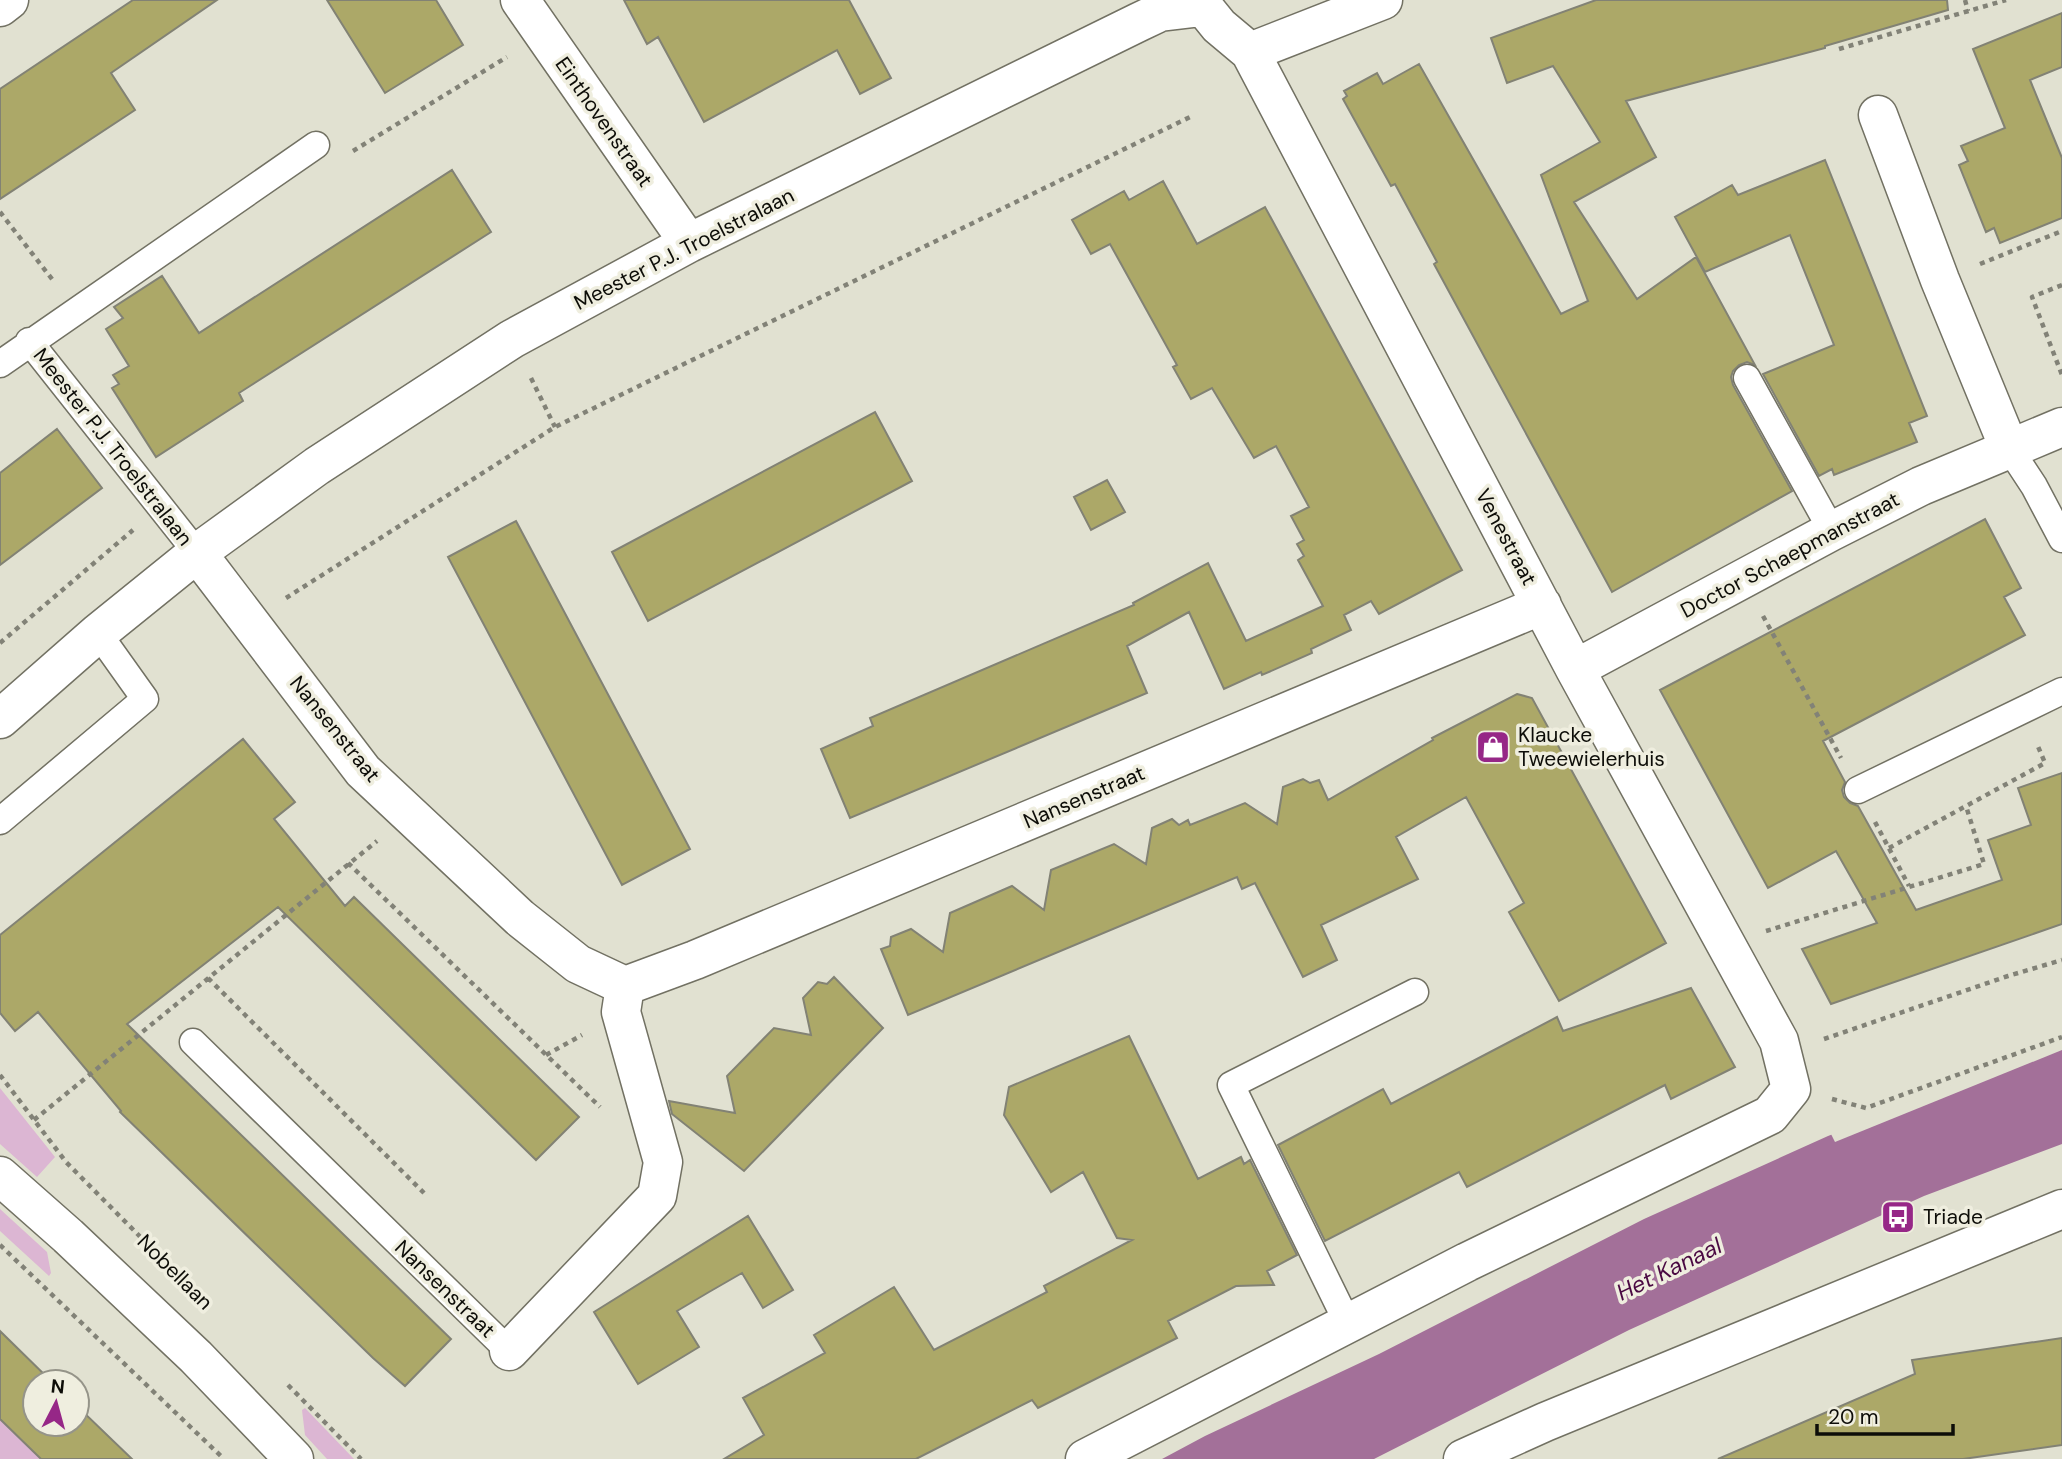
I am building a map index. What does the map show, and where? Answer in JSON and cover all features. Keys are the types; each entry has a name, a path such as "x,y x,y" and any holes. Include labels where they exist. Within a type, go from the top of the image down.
{"street":[{"path":"0,7 9,0"},
{"name":"Einthovenstraat","path":"520,0 689,243"},
{"path":"1250,52 1383,0"},
{"name":"Venestraat","path":"1200,3 1219,26 1250,52 1575,669 1779,1041 1791,1089"},
{"name":"Meester P.J. Troelstralaan","path":"0,719 98,633 197,553 317,466 512,339 689,243 1160,12 1200,3"},
{"path":"1878,116 1940,280 2009,448"},
{"name":"Doctor Schaepmanstraat","path":"1575,669 1921,486 2062,427"},
{"name":"Nansenstraat","path":"197,553 363,771 520,918 578,964 625,986 707,955 1542,605"},
{"name":"Nansenstraat","path":"509,1351 657,1196 663,1162 621,1012 625,986"},
{"path":"1085,1459 1467,1262 1770,1115 1791,1089"},
{"path":"0,1175 197,1357 294,1459"},
{"path":"1462,1459 1557,1417 2062,1209"}],"lane":[{"name":"Meester P.J. Troelstralaan","path":"0,364 29,341 316,145"},
{"name":"Meester P.J. Troelstralaan","path":"29,341 197,553"},
{"path":"1747,378 1832,531"},
{"path":"2009,448 2034,486 2062,539"},
{"path":"0,821 145,699 98,633"},
{"path":"1858,790 2062,691"},
{"path":"1348,1324 1231,1085 1415,992"},
{"name":"Nansenstraat","path":"192,1042 509,1351"}],"path":[{"path":"1965,0 1968,11"},
{"path":"1839,49 2006,0"},
{"path":"316,145 332,164 544,35"},
{"path":"250,621 555,427 1190,117"},
{"path":"0,212 76,310"},
{"path":"1940,280 2062,231"},
{"path":"2062,285 2032,297 2062,375"},
{"path":"512,339 555,427"},
{"path":"0,643 161,507"},
{"path":"1743,579 1909,886"},
{"path":"1889,848 2045,763 2022,710"},
{"path":"1726,944 1984,864 1966,806"},
{"path":"34,1120 410,814"},
{"path":"348,863 600,1107"},
{"path":"2062,960 1807,1045 1791,1089 1866,1108 2062,1037"},
{"path":"208,978 424,1193"},
{"name":"Nobellaan","path":"0,1075 66,1162 209,1306"},
{"path":"0,1245 224,1459"},
{"path":"285,1382 361,1459"}],"shaded area":[{"path":"0,1088 55,1157 37,1177 0,1144"},
{"path":"0,1209 47,1252 51,1273 49,1276 0,1231"},
{"path":"305,1408 354,1459 327,1459 305,1435 302,1410"},
{"path":"0,1419 41,1459 0,1459"}],"water":[{"name":"Het Kanaal","path":"2062,1046 2062,1144 1924,1196 1629,1330 1374,1459 1162,1459 1379,1354 1644,1219 1828,1136"}],"pier":[{"path":"2062,1042 2062,1050 1835,1142 1830,1132"}],"building":[{"path":"133,0 217,0 111,73 135,110 0,199 0,89"},
{"path":"327,0 436,0 463,45 385,93"},
{"path":"624,0 849,0 891,78 860,94 837,50 704,122 658,37 647,44"},
{"path":"1596,0 1947,0 1948,10 1825,48 1626,101 1656,157 1574,202 1637,299 1696,257 1755,365 1747,362 1739,365 1731,377 1733,385 1792,491 1612,592 1434,264 1437,262 1395,184 1391,186 1343,99 1347,96 1344,91 1377,73 1383,84 1419,64 1561,314 1588,301 1541,175 1600,142 1553,66 1507,83 1491,38"},
{"path":"2062,13 2062,67 2030,80 2062,158 2062,218 2000,243 1994,228 1986,232 1959,165 1968,161 1961,146 2005,128 1973,49"},
{"path":"1825,160 1927,416 1909,423 1917,442 1834,475 1832,469 1819,476 1763,374 1834,345 1790,235 1705,272 1675,217 1732,185 1738,195"},
{"path":"452,170 491,232 239,393 243,401 156,457 112,388 119,384 113,375 129,366 106,329 123,318 114,307 162,276 199,333"},
{"path":"1163,181 1197,244 1265,207 1462,570 1379,614 1371,601 1344,615 1351,630 1311,649 1312,653 1224,689 1189,612 1127,646 1147,693 850,818 821,749 873,726 870,718 1134,605 1133,603 1208,563 1246,641 1323,606 1298,560 1304,556 1297,544 1304,540 1291,516 1309,507 1276,446 1254,458 1212,388 1191,399 1173,367 1177,365 1110,244 1091,254 1072,220 1124,191 1129,200"},
{"path":"875,412 912,481 648,621 612,552"},
{"path":"57,429 102,488 0,565 0,473"},
{"path":"1107,480 1125,512 1091,530 1074,497"},
{"path":"1985,519 2021,588 2004,597 2025,635 1823,741 1845,782 1842,790 1844,797 1858,806 1916,910 2002,880 1988,840 2031,825 2018,788 2062,773 2062,924 1831,1004 1802,949 1877,923 1836,851 1768,888 1660,690"},
{"path":"516,521 690,849 622,885 448,557"},
{"path":"1517,694 1532,698 1666,943 1559,1001 1509,912 1524,903 1466,797 1396,837 1418,879 1321,925 1337,960 1303,977 1255,883 1242,889 1237,877 908,1015 881,949 890,946 891,937 911,929 943,952 950,913 1012,886 1044,910 1051,870 1114,844 1146,864 1152,828 1172,819 1179,825 1188,820 1190,825 1245,803 1277,824 1283,787 1303,779 1310,783 1319,780 1328,800 1433,740 1432,738"},
{"path":"243,739 295,802 274,819 345,906 354,897 579,1117 536,1160 278,907 127,1024 451,1339 405,1386 120,1112 38,1012 15,1031 0,1013 0,935"},
{"path":"834,977 883,1028 744,1171 672,1114 669,1101 735,1113 727,1076 774,1028 811,1035 803,998 818,982 827,984"},
{"path":"1691,988 1735,1067 1671,1099 1665,1085 1467,1187 1459,1172 1325,1241 1278,1145 1383,1089 1391,1104 1557,1017 1563,1031"},
{"path":"1129,1036 1198,1179 1241,1157 1244,1164 1250,1160 1297,1255 1267,1271 1274,1285 1236,1286 1168,1321 1177,1338 1038,1408 1032,1400 916,1459 724,1459 764,1435 743,1398 825,1353 814,1335 894,1287 934,1350 1047,1292 1044,1286 1132,1240 1117,1238 1083,1172 1051,1192 1004,1115 1009,1087"},
{"path":"748,1216 793,1290 763,1308 742,1273 677,1311 699,1347 638,1384 594,1312"},
{"path":"0,1331 38,1368 21,1368 21,1438 91,1438 91,1419 132,1459 41,1459 0,1419"},
{"path":"2062,1338 2062,1445 1963,1459 1718,1459 1915,1374 1912,1360"}],"place":[{"name":"Klaucke Tweewielerhuis","path":"1493,747"},
{"name":"Triade","path":"1898,1217"}]}
